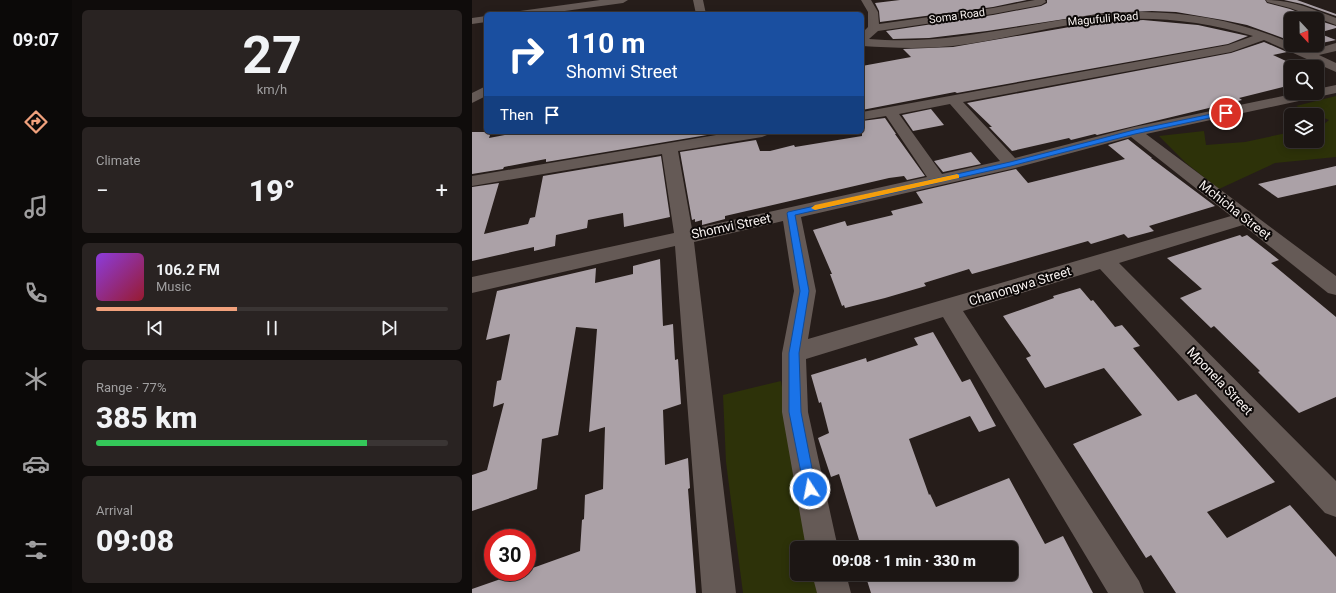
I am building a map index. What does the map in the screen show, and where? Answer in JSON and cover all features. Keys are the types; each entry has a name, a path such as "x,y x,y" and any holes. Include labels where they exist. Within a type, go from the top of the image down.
{"street":[{"path":"535,12 623,0"},
{"path":"698,0 701,12"},
{"path":"864,39 874,28 873,12 866,0"},
{"path":"1270,0 1294,6 1336,22"},
{"name":"Soma Road","path":"874,28 1042,3"},
{"path":"984,4 993,11"},
{"path":"1118,4 1135,16"},
{"path":"1060,13 1073,21"},
{"name":"Magufuli Road","path":"864,41 918,45 954,42 1073,21 1135,16 1163,16 1203,20 1264,36 1284,44"},
{"path":"472,21 484,19"},
{"path":"1231,48 1264,36"},
{"path":"864,116 1231,48 1284,47"},
{"path":"1306,55 1336,47"},
{"name":"Magufuli Road","path":"1300,52 1336,68"},
{"name":"Shomvi Street","path":"1324,92 1336,89"},
{"path":"472,99 484,91"},
{"path":"953,99 1011,164"},
{"name":"Shomvi Street","path":"473,288 684,237 1011,164 1134,132 1284,100"},
{"path":"890,111 938,180"},
{"name":"Mchicha Street","path":"1134,132 1336,288"},
{"path":"472,181 750,134"},
{"path":"669,148 684,237 719,593"},
{"path":"791,213 804,291 794,353 795,412 821,541"},
{"name":"Chanongwa Street","path":"794,353 1246,218"},
{"name":"Mponela Street","path":"1104,261 1336,502"},
{"path":"948,308 1127,593"},
{"path":"831,581 834,593"}],"green space":[{"path":"1336,96 1336,157 1275,163 1219,189 1186,163 1159,136 1204,131 1206,145 1245,142 1284,134 1284,148 1324,148 1324,124 1329,120 1324,118 1324,108 1301,108 1296,106"},
{"path":"781,381 809,541 790,541 790,581 819,581 822,593 743,593 726,462 723,395"}],"building":[{"path":"900,0 1027,0 993,7 880,22 879,11 875,3"},
{"path":"1047,0 1265,0 1267,3 1298,12 1284,12 1284,38 1247,25 1223,20 1176,12 1152,11 1104,13 987,31 929,38 893,39 886,31 993,15 1041,6 1047,3"},
{"path":"1284,0 1297,0 1336,14 1336,16 1302,4"},
{"path":"1143,20 1198,25 1248,36 1228,44 864,110 864,66 911,57 903,49 953,47 1087,24"},
{"path":"1324,22 1336,26 1336,28 1324,31"},
{"path":"1324,35 1336,40 1324,43"},
{"path":"1264,42 1287,52 1273,55 1284,60 1284,87 1239,98 1242,100 1097,135 1095,134 1071,140 1069,138 1012,151 989,127 992,127 967,103 1231,53"},
{"path":"931,109 944,125 913,131 902,115"},
{"path":"885,118 925,176 907,180 904,176 889,178 725,216 725,219 702,225 702,220 695,222 695,219 692,220 680,152 756,140 760,151 770,151 794,145 795,147 862,136 862,134 864,134 864,121"},
{"path":"472,132 484,132 484,134 490,134 489,138 510,134 713,134 546,162 546,159 504,167 503,169 472,174"},
{"path":"1128,139 1215,206 1149,226 1154,231 1128,238 1124,234 1091,244 1088,241 972,274 969,269 924,283 926,286 885,298 845,308 844,305 842,306 830,274 832,274 813,230 845,221 847,226 893,215 891,211 923,203 916,192 1016,169 1028,183 1125,159 1108,145"},
{"path":"971,152 981,164 943,172 934,161"},
{"path":"661,156 670,217 624,227 623,213 588,220 587,228 556,235 555,246 534,251 534,247 472,261 472,187 499,183 484,234 528,224 530,218 535,217 543,176"},
{"path":"1336,166 1336,185 1278,198 1258,184"},
{"path":"1240,235 1242,237 1247,235 1279,260 1271,263 1336,317 1336,397 1299,413 1258,372 1260,371 1214,326 1211,328 1180,298 1202,289 1167,258"},
{"path":"660,259 663,326 673,324 675,360 678,359 681,404 663,410 665,465 688,458 690,488 688,489 696,593 472,593 472,589 495,581 536,581 536,567 580,551 585,495 603,489 605,427 589,432 597,329 576,327 558,435 542,439 537,489 472,511 472,475 487,470 504,403 493,407 497,381 501,380 510,334 486,340 497,291 596,268 595,283 633,274 633,266"},
{"path":"1080,288 1091,301 1093,300 1115,327 1122,325 1140,346 1133,348 1178,401 1196,394 1275,482 1207,512 1227,538 1290,505 1336,557 1336,593 1176,593 1151,555 1146,558 1073,444 1142,415 1104,368 1045,388 1026,358 1031,356 1003,316 1054,298 1053,296"},
{"path":"933,332 962,382 970,379 996,426 979,432 970,416 909,439 929,495 930,494 936,507 1009,478 1045,544 1063,536 1093,593 871,593 867,581 1018,581 1018,541 857,541 859,540 839,474 831,477 818,438 829,433 821,402 819,403 811,375 866,358 867,362 918,345 914,338"}],"slow traffic":[{"path":"815,208 957,176"}],"route":[{"path":"810,489 795,412 794,353 803,305 804,291 791,213 1011,164 1134,132 1226,113"}]}
